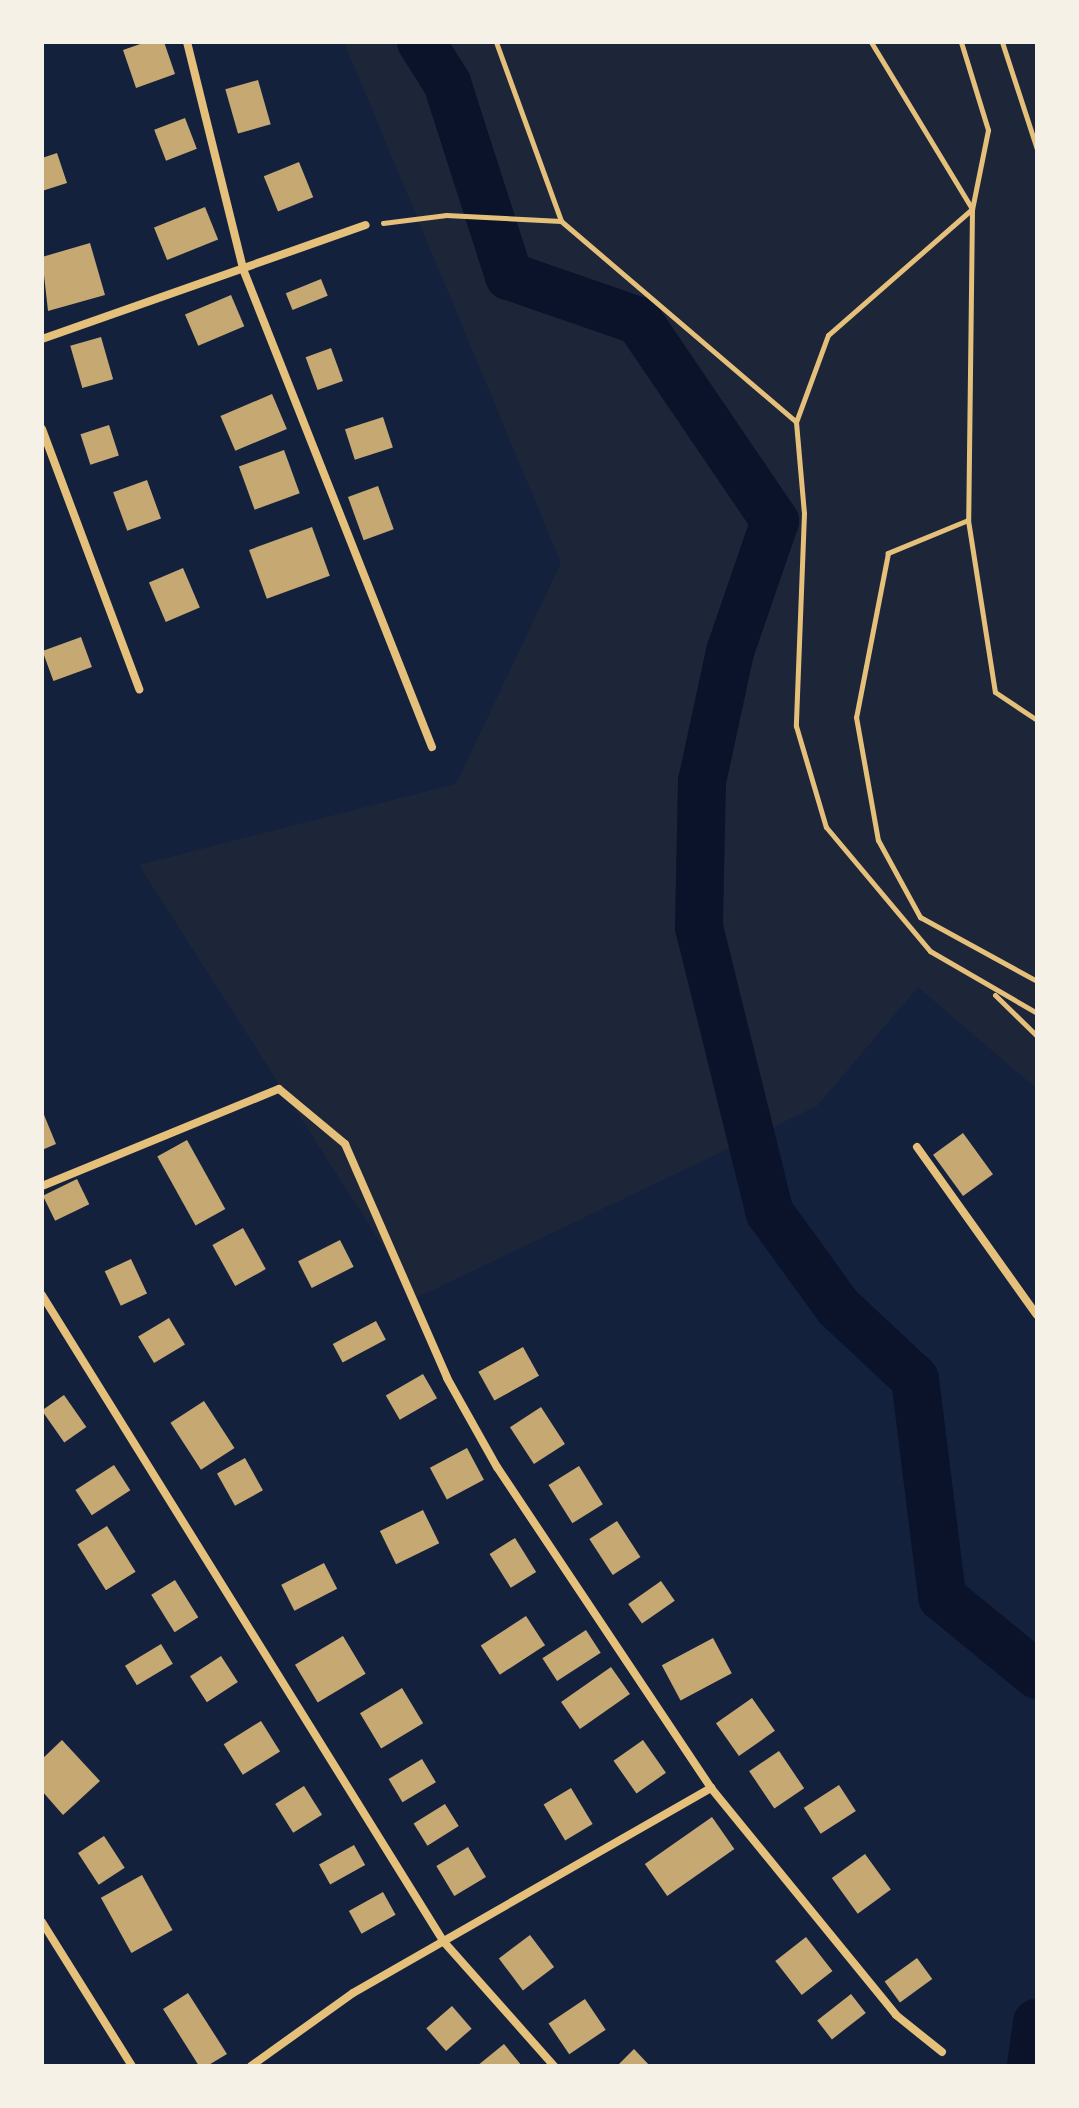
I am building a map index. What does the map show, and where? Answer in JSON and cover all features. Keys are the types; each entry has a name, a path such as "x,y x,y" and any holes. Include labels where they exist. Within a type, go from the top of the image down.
{"street":[{"path":"187,42 243,269 432,747"},
{"path":"42,339 366,225"},
{"path":"42,429 139,689"},
{"path":"42,1186 279,1089 345,1144 469,1416 711,1788 896,2015 942,2052"},
{"path":"917,1147 1037,1315"},
{"path":"42,1295 444,1942 554,2066"},
{"path":"251,2066 353,1993 711,1788"},
{"path":"42,1922 132,2066"}],"path":[{"path":"496,42 561,221 796,422"},
{"path":"871,42 972,209"},
{"path":"961,42 988,130 972,209 968,520 995,692 1037,720"},
{"path":"1002,42 1037,149"},
{"path":"972,209 828,335 796,422 804,513 796,726 826,827 930,951 991,991 1037,1013"},
{"path":"366,225 446,215 520,216 561,221"},
{"path":"968,520 888,553 856,717 878,840 920,917 1037,981"},
{"path":"991,991 1037,1036"}],"shaded area":[{"path":"344,42 1037,42 1037,1089 918,987 817,1106 416,1298 139,865 456,784 561,563"}],"building":[{"path":"146,42 164,42 175,74 136,88 123,50"},
{"path":"258,80 271,124 238,134 225,89"},
{"path":"185,118 197,149 166,161 154,130"},
{"path":"57,153 67,183 42,191 42,158"},
{"path":"299,162 313,197 278,211 264,176"},
{"path":"205,207 218,239 167,260 154,228"},
{"path":"90,243 105,295 48,311 42,257"},
{"path":"321,279 328,296 293,310 286,293"},
{"path":"231,295 244,326 198,346 185,315"},
{"path":"101,337 113,379 82,388 70,346"},
{"path":"331,348 343,381 318,390 306,357"},
{"path":"272,394 287,429 235,451 220,416"},
{"path":"383,417 393,447 355,460 345,429"},
{"path":"109,425 119,455 90,465 80,434"},
{"path":"284,450 300,493 255,510 239,466"},
{"path":"147,480 161,519 127,531 113,492"},
{"path":"378,486 394,529 364,540 348,497"},
{"path":"312,527 330,576 267,599 249,550"},
{"path":"183,568 200,608 166,622 149,582"},
{"path":"81,637 92,667 53,681 42,651"},
{"path":"42,1110 56,1144 42,1150"},
{"path":"963,1133 993,1174 963,1196 933,1155"},
{"path":"187,1140 225,1209 196,1226 157,1156"},
{"path":"77,1179 89,1204 55,1221 43,1196"},
{"path":"243,1228 266,1269 235,1286 212,1245"},
{"path":"340,1240 354,1267 312,1288 298,1261"},
{"path":"131,1259 147,1293 121,1306 105,1271"},
{"path":"169,1318 185,1345 154,1363 138,1337"},
{"path":"376,1321 386,1340 343,1363 333,1344"},
{"path":"523,1347 539,1376 494,1401 478,1372"},
{"path":"423,1374 437,1398 400,1420 386,1396"},
{"path":"64,1395 86,1427 64,1442 42,1411"},
{"path":"204,1401 234,1448 201,1470 170,1423"},
{"path":"541,1407 565,1444 534,1464 510,1427"},
{"path":"467,1448 484,1480 447,1500 430,1468"},
{"path":"245,1458 263,1490 235,1506 217,1474"},
{"path":"114,1465 130,1490 92,1515 75,1490"},
{"path":"579,1466 603,1504 572,1523 548,1485"},
{"path":"423,1510 439,1543 396,1564 380,1531"},
{"path":"617,1521 640,1557 613,1575 589,1539"},
{"path":"107,1526 136,1572 106,1590 77,1545"},
{"path":"515,1538 536,1572 511,1588 490,1554"},
{"path":"324,1563 337,1589 294,1611 281,1585"},
{"path":"175,1580 198,1617 175,1632 151,1595"},
{"path":"661,1581 675,1601 642,1624 628,1604"},
{"path":"526,1616 545,1645 500,1675 481,1645"},
{"path":"586,1630 601,1653 557,1681 542,1658"},
{"path":"343,1636 366,1674 318,1703 295,1665"},
{"path":"713,1638 732,1673 681,1701 662,1665"},
{"path":"161,1644 173,1664 137,1685 125,1666"},
{"path":"221,1656 238,1682 207,1702 190,1676"},
{"path":"611,1667 630,1694 580,1729 561,1702"},
{"path":"402,1688 423,1723 381,1748 360,1713"},
{"path":"752,1698 775,1731 739,1756 716,1723"},
{"path":"261,1721 280,1752 243,1775 224,1744"},
{"path":"62,1740 100,1781 63,1815 42,1791 42,1759"},
{"path":"643,1740 666,1773 636,1793 614,1761"},
{"path":"779,1751 804,1788 774,1808 749,1771"},
{"path":"422,1759 436,1782 402,1802 389,1779"},
{"path":"839,1785 856,1811 821,1834 804,1808"},
{"path":"304,1786 322,1815 293,1833 275,1804"},
{"path":"571,1788 593,1824 565,1840 544,1804"},
{"path":"445,1804 459,1826 427,1846 414,1824"},
{"path":"712,1817 734,1849 667,1896 645,1864"},
{"path":"104,1836 125,1868 99,1885 78,1853"},
{"path":"354,1845 365,1865 330,1885 319,1864"},
{"path":"468,1847 486,1877 454,1896 436,1866"},
{"path":"865,1854 891,1890 858,1914 832,1878"},
{"path":"142,1875 173,1930 131,1953 101,1898"},
{"path":"383,1892 396,1915 361,1934 349,1911"},
{"path":"530,1935 554,1967 523,1990 499,1958"},
{"path":"806,1937 832,1971 802,1995 775,1961"},
{"path":"917,1958 932,1979 900,2003 885,1982"},
{"path":"188,1993 227,2054 207,2066 199,2066 163,2009"},
{"path":"851,1994 866,2013 832,2039 817,2020"},
{"path":"585,1999 606,2030 569,2054 549,2024"},
{"path":"452,2006 472,2029 446,2051 426,2028"},
{"path":"504,2044 522,2066 477,2066"},
{"path":"634,2049 650,2066 617,2066"}],"waterway":[{"path":"421,42 447,83 509,276 639,321 775,521 730,652 702,781 699,927 770,1213 838,1307 915,1379 942,1597 1037,1675"},
{"path":"1031,2066 1037,2022"}]}
